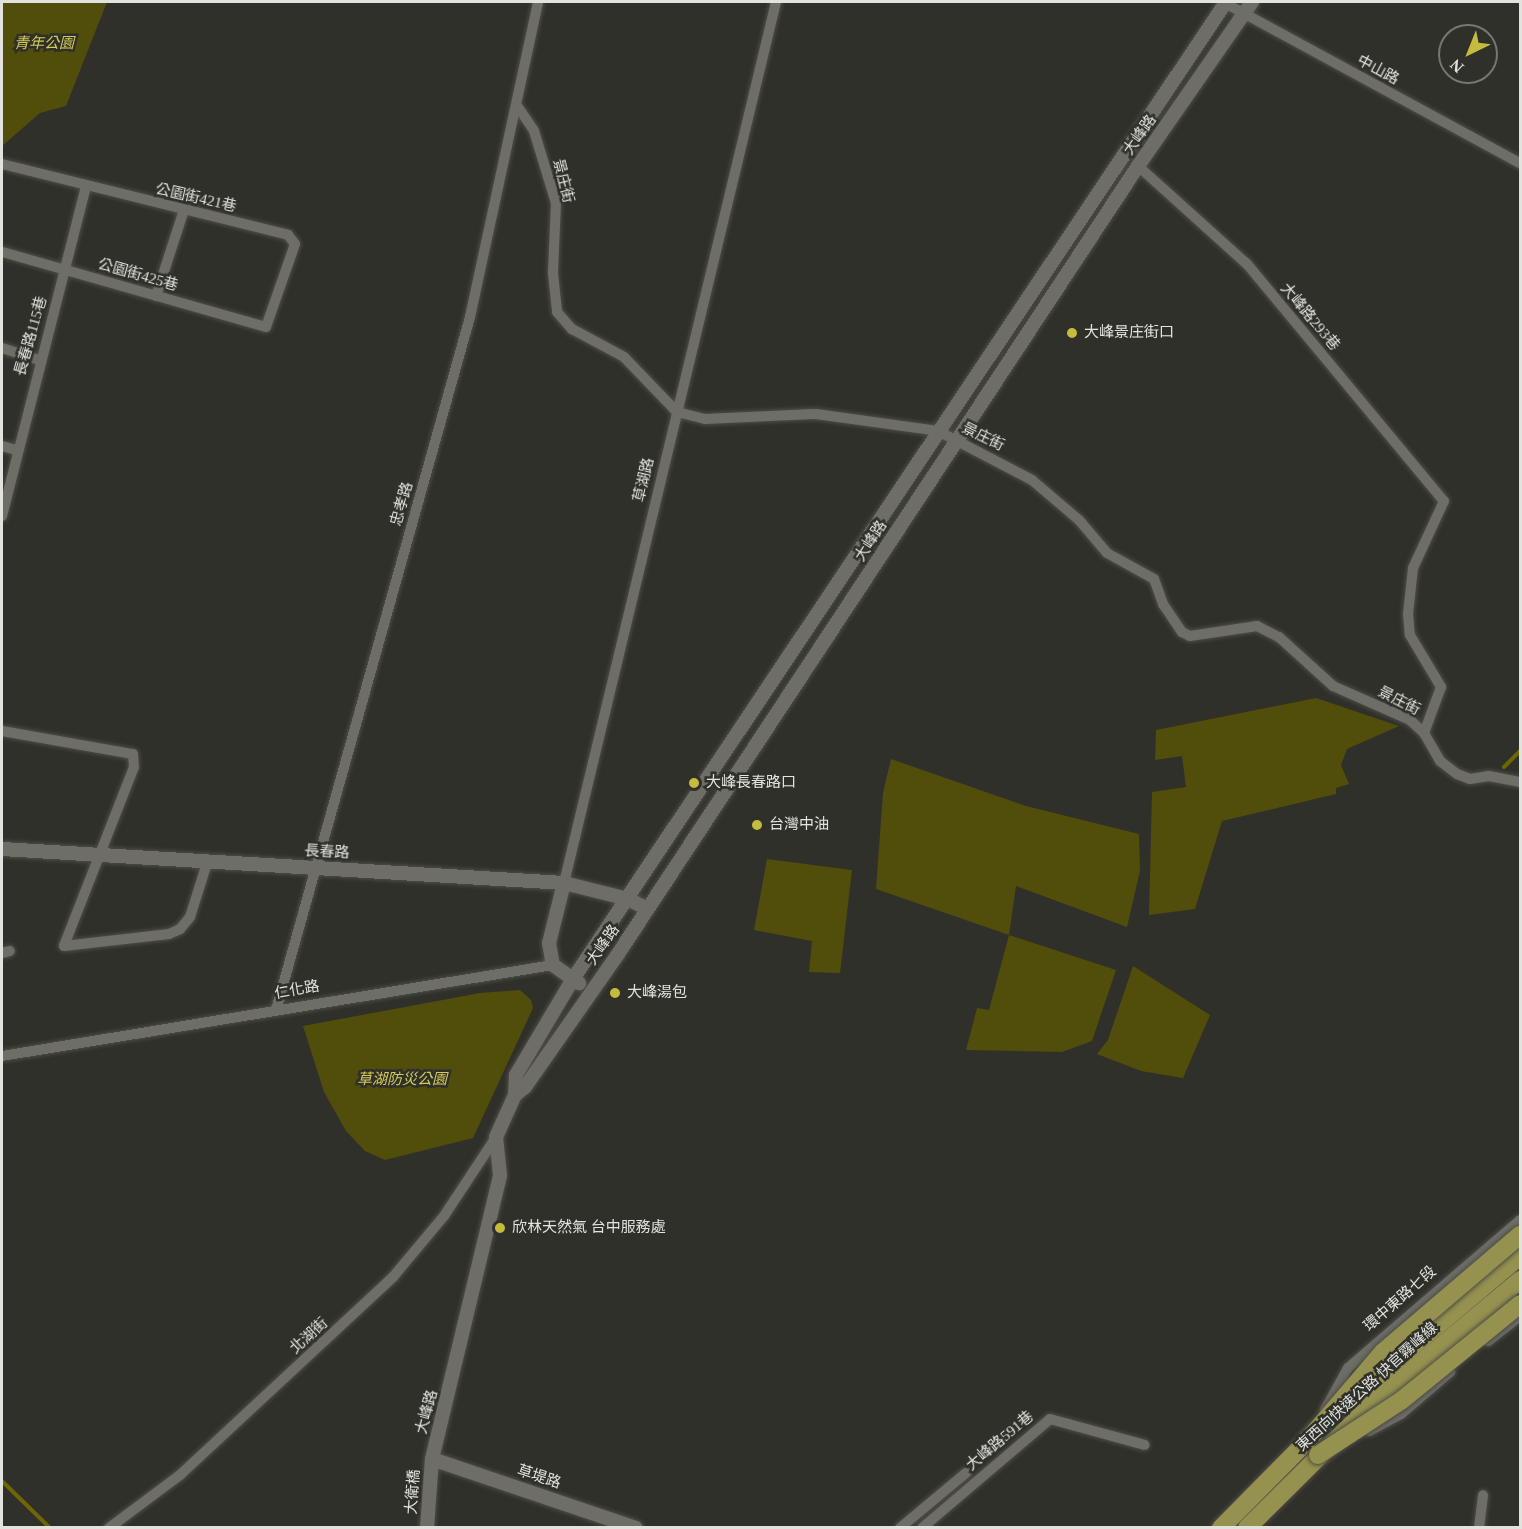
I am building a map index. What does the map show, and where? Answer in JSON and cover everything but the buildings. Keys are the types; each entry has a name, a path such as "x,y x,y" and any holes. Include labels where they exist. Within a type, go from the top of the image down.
{"highway":[{"path":"1312,1448 1383,1352 1515,1232"},
{"name":"東西向快速公路 快官霧峰線","path":"1247,1527 1368,1383 1521,1256"},
{"name":"東西向快速公路 快官霧峰線","path":"1221,1527 1312,1448 1521,1280"},
{"path":"1312,1448 1402,1400 1521,1304"}],"street":[{"name":"忠孝路","path":"276,1010 470,317 518,107 538,2"},
{"name":"草湖路","path":"553,965 549,943 776,2"},
{"name":"中山路","path":"1224,2 1248,7 1521,163"},
{"name":"大峰路","path":"432,1459 500,1175 496,1137 515,1095 516,1075 573,980 1224,2"},
{"name":"大峰路","path":"515,1095 525,1087 648,909 1138,166 1248,7"},
{"name":"景庄街","path":"518,107 534,131 556,203 553,273 556,312 572,329 624,357 677,412 705,419 816,414 938,431 1032,480 1079,520 1107,553 1154,579 1163,604 1182,632 1190,636 1257,626 1279,637 1333,686 1410,720 1424,733 1440,761 1457,774 1470,779 1489,776 1521,782"},
{"name":"公園街421巷","path":"2,164 86,188 288,234 295,244 267,327"},
{"name":"大峰路293巷","path":"1138,166 1246,264 1444,501 1413,568 1408,614 1410,635 1441,687 1424,733"},
{"name":"長春路115巷","path":"2,516 39,360 66,270 86,188"},
{"path":"156,296 184,210"},
{"name":"公園街425巷","path":"2,252 267,327"},
{"path":"2,348 39,360"},
{"path":"2,446 16,450"},
{"path":"2,731 133,754 134,767 64,946 169,934 180,929 190,917 208,860"},
{"name":"長春路","path":"2,849 564,883 628,899 648,909"},
{"path":"553,965 590,991"},
{"name":"仁化路","path":"2,1056 553,965"},
{"name":"北湖街","path":"109,1527 180,1475 393,1277 444,1216 496,1137"},
{"name":"環中東路七段","path":"1320,1419 1348,1368 1515,1232 1521,1220"},
{"path":"1515,1232 1521,1248"},
{"name":"環中東路七段","path":"1216,1527 1320,1419 1436,1316 1521,1248"},
{"path":"1341,1445 1452,1344 1521,1289"},
{"path":"1252,1527 1322,1458 1341,1445 1401,1414 1521,1316"},
{"name":"大峰路591巷","path":"922,1527 1050,1419 1145,1445"},
{"name":"大衛橋","path":"427,1527 432,1459"},
{"name":"草堤路","path":"432,1459 636,1527"},
{"path":"900,1527 966,1473"},
{"path":"1479,1527 1483,1496"}],"green space":[{"name":"青年公園","path":"2,2 107,2 66,106 40,113 2,146"},
{"path":"1316,698 1399,726 1347,749 1341,765 1349,784 1336,788 1336,794 1222,821 1195,909 1149,915 1152,792 1186,787 1182,756 1155,760 1156,730"},
{"path":"891,759 1026,806 1139,834 1140,871 1127,927 1016,886 1009,935 876,889 883,793"},
{"path":"767,859 852,870 840,973 809,972 812,941 754,930"},
{"path":"1009,935 1116,970 1092,1041 1062,1052 966,1050 977,1008 989,1010"},
{"path":"1133,966 1210,1015 1183,1078 1141,1071 1097,1054 1108,1040"},
{"name":"草湖防災公園","path":"520,990 531,1000 533,1008 473,1138 385,1160 365,1151 346,1131 324,1092 303,1026 480,993"}],"waterway":[{"path":"1504,767 1520,751"},
{"path":"2,1481 50,1528"}],"place":[{"name":"大峰景庄街口","path":"1072,333"},
{"name":"大峰長春路口","path":"694,783"},
{"name":"台灣中油","path":"757,825"},
{"name":"大峰湯包","path":"615,993"},
{"name":"欣林天然氣 台中服務處","path":"500,1228"}]}
